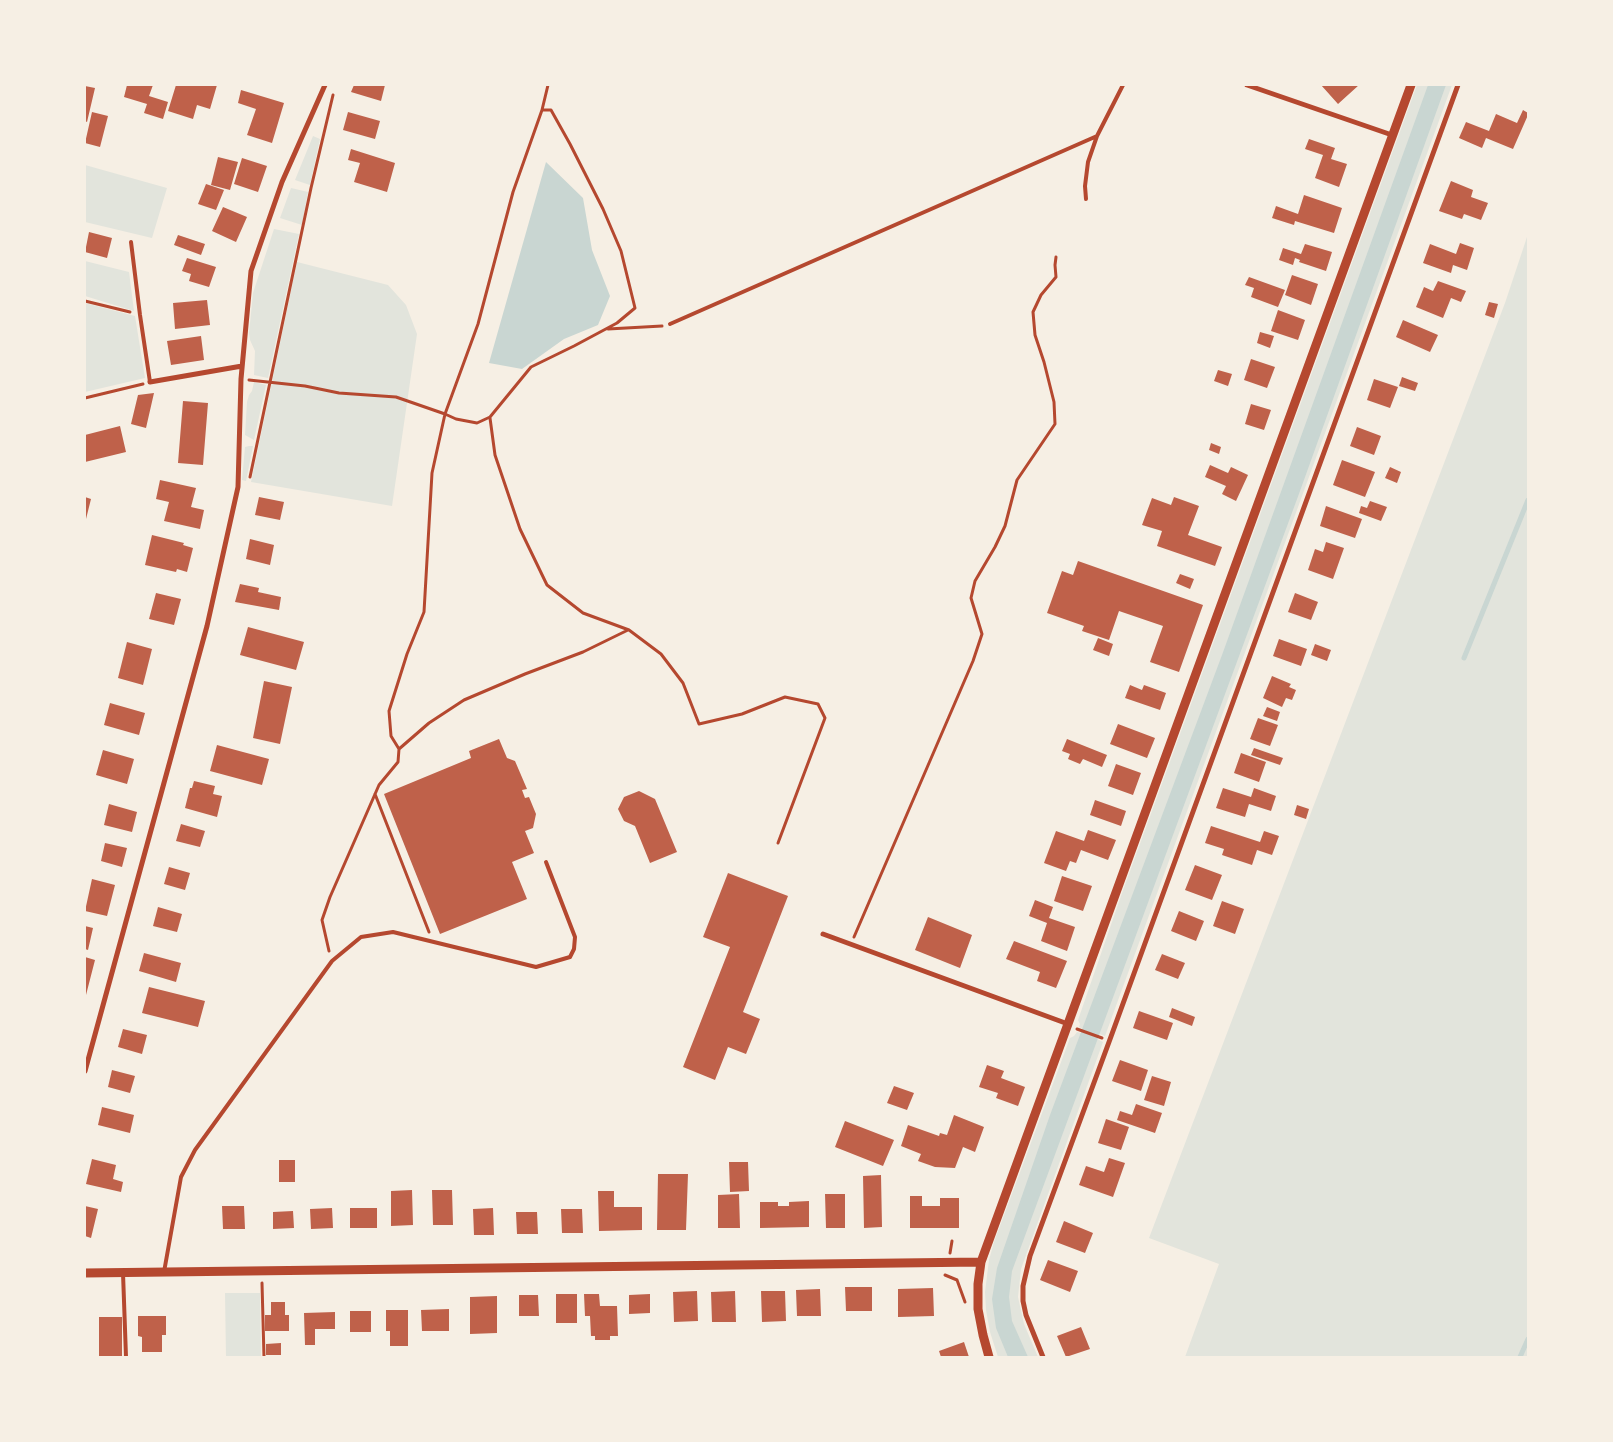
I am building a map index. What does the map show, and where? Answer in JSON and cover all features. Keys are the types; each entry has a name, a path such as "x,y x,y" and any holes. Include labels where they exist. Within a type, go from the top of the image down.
{"street":[{"path":"85,1072 88,1050 207,626 237,491 241,379 251,271 282,182 324,85"},
{"path":"1248,85 1392,135"},
{"path":"989,1357 982,1335 978,1309 978,1284 981,1262 1411,85"},
{"path":"1043,1357 1026,1315 1023,1301 1023,1286 1030,1256 1110,1042 1458,85"},
{"path":"150,382 242,366"},
{"path":"823,934 1068,1024"},
{"path":"85,1273 981,1262"}],"lane":[{"path":"1086,199 1085,186 1088,162 1096,136 1123,85"},
{"path":"670,324 1096,136"},
{"path":"131,242 150,382"},
{"path":"164,1272 181,1177 195,1150 332,961 361,937 393,932 536,967 570,957 574,949 574,937 546,862"},
{"path":"123,1273 126,1357"}],"path":[{"path":"237,491 247,489 311,188 334,93 324,85"},
{"path":"332,961 322,920 375,793 379,785 398,762 399,749 391,736 389,711 407,654 424,612 432,473 445,414 478,324 513,192 542,110 548,85"},
{"path":"241,379 305,386 339,393 396,397 456,419 477,423 490,417 532,367 618,323 635,308 621,251 603,209 551,110 542,110"},
{"path":"851,944 973,660 982,634 971,598 975,581 1005,526 1016,480 1055,424 1054,402 1035,335 1033,312 1041,296 1056,277 1056,257"},
{"path":"85,300 140,315"},
{"path":"605,329 670,324"},
{"path":"85,398 150,382"},
{"path":"490,417 495,456 520,529 548,585 583,613 629,630 661,654 683,683 699,724 742,714 785,697 818,704 825,718 778,843"},
{"path":"399,749 430,723 464,700 583,652 629,630"},
{"path":"375,793 433,942"},
{"path":"1079,1029 1102,1038"},
{"path":"262,1271 264,1357"}],"shaded area":[{"path":"1417,85 1452,85 1105,1036 1099,1034 1097,1039 1103,1042 1021,1269 1018,1297 1024,1324 1038,1357 998,1357 990,1332 985,1292 989,1260 994,1242 1070,1038 1077,1032 1081,1033 1083,1029 1079,1027 1078,1020 1122,893"},
{"path":"1428,85 1446,85 1300,491 1012,1271 1009,1297 1012,1321 1028,1357 1008,1357 996,1328 992,1299 997,1268 1050,1115 1222,655"},
{"path":"313,136 320,139 310,185 295,180"},
{"path":"546,162 583,198 592,250 610,296 598,325 564,339 522,369 489,363"},
{"path":"85,165 167,188 152,238 85,222"},
{"path":"291,188 308,192 302,225 280,218"},
{"path":"274,229 299,234 268,378 254,375 255,351 249,333 253,293"},
{"path":"1528,234 1528,1357 1185,1357 1219,1264 1149,1238 1505,303"},
{"path":"85,261 129,272 134,311 85,296"},
{"path":"297,262 388,285 406,305 417,334 392,506 251,482"},
{"path":"85,303 135,316 145,378 85,392"},
{"path":"254,382 266,385 254,440 245,435 247,402"},
{"path":"253,446 246,481 242,480 245,447"},
{"path":"225,1293 260,1293 261,1357 226,1357"}],"building":[{"path":"127,85 153,85 149,96 168,102 163,119 144,113 147,104 124,97"},
{"path":"176,85 217,85 210,109 197,105 193,119 168,111"},
{"path":"354,85 385,85 381,101 351,92"},
{"path":"1321,85 1359,85 1338,104"},
{"path":"85,86 95,88 87,122 85,121"},
{"path":"241,90 284,103 272,143 247,135 256,109 238,103"},
{"path":"1523,110 1528,115 1513,149 1486,138 1482,148 1459,138 1466,122 1489,131 1496,114 1517,123"},
{"path":"92,112 108,116 100,147 85,143"},
{"path":"348,112 380,121 375,139 343,130"},
{"path":"1309,139 1335,148 1331,159 1347,164 1339,187 1315,178 1323,155 1305,149"},
{"path":"351,149 395,163 387,192 354,182 360,163 348,160"},
{"path":"218,157 238,162 230,190 211,185"},
{"path":"242,158 267,166 258,192 234,184"},
{"path":"1451,181 1473,190 1471,197 1488,203 1481,220 1464,214 1462,219 1439,211"},
{"path":"206,184 224,190 216,210 198,204"},
{"path":"1304,195 1342,208 1334,233 1295,221 1294,225 1272,218 1276,206 1298,214"},
{"path":"223,207 247,217 236,242 212,231"},
{"path":"89,232 112,238 107,258 85,252"},
{"path":"178,235 205,244 201,255 174,245"},
{"path":"1460,243 1474,248 1467,270 1453,265 1451,273 1423,263 1430,244 1456,254"},
{"path":"1305,244 1332,252 1326,271 1299,262 1300,260 1295,258 1293,265 1279,260 1283,248 1301,254"},
{"path":"187,258 216,267 209,287 189,281 191,274 182,271"},
{"path":"1292,275 1318,284 1311,305 1285,295"},
{"path":"1249,277 1285,290 1278,307 1251,297 1254,288 1245,285"},
{"path":"1438,281 1466,291 1461,302 1451,298 1443,318 1416,307 1424,287 1433,291"},
{"path":"207,300 210,325 175,329 173,303"},
{"path":"1489,302 1498,304 1494,318 1485,315"},
{"path":"1278,310 1305,320 1298,340 1271,331"},
{"path":"1403,320 1438,335 1430,352 1396,337"},
{"path":"1260,332 1274,336 1270,348 1257,343"},
{"path":"201,336 204,360 171,365 167,341"},
{"path":"1251,359 1275,367 1267,388 1244,380"},
{"path":"1218,370 1232,374 1228,386 1214,381"},
{"path":"1402,377 1418,383 1415,391 1399,386"},
{"path":"1374,379 1398,387 1390,408 1367,400"},
{"path":"154,393 146,428 131,424 138,395"},
{"path":"183,401 208,403 203,465 178,463"},
{"path":"1251,404 1271,410 1264,430 1245,424"},
{"path":"120,426 126,452 85,462 85,435"},
{"path":"1357,427 1381,436 1374,455 1350,446"},
{"path":"1211,443 1221,447 1219,454 1209,450"},
{"path":"1342,460 1375,472 1365,497 1333,485"},
{"path":"1210,465 1228,473 1231,467 1248,475 1236,501 1222,494 1226,486 1205,477"},
{"path":"1390,467 1401,472 1397,483 1385,478"},
{"path":"160,480 196,488 191,507 204,510 200,529 164,521 169,502 156,499"},
{"path":"85,497 91,499 86,519 85,519"},
{"path":"259,497 284,502 280,520 255,515"},
{"path":"1174,497 1199,506 1188,535 1222,547 1215,566 1157,546 1162,531 1142,525 1152,498 1171,505"},
{"path":"1370,501 1387,507 1381,521 1359,513 1361,506 1367,508"},
{"path":"1326,506 1362,519 1355,538 1320,526"},
{"path":"152,535 184,543 183,545 193,548 187,572 177,569 176,572 145,565"},
{"path":"250,539 274,545 270,565 246,559"},
{"path":"1326,542 1344,548 1333,579 1308,570 1315,549 1323,552"},
{"path":"1078,561 1203,605 1179,672 1150,662 1163,626 1119,611 1109,640 1082,631 1084,626 1047,613 1062,571 1073,575"},
{"path":"1180,574 1194,579 1190,589 1176,583"},
{"path":"240,584 259,588 258,592 281,597 279,610 235,602"},
{"path":"156,593 181,599 174,625 149,619"},
{"path":"1295,593 1318,602 1311,620 1288,612"},
{"path":"248,627 304,642 296,670 240,655"},
{"path":"1098,638 1113,644 1109,656 1093,650"},
{"path":"1279,639 1307,649 1301,666 1273,656"},
{"path":"127,642 152,649 143,685 118,678"},
{"path":"1315,644 1331,650 1327,661 1311,655"},
{"path":"1272,676 1291,684 1289,687 1296,690 1292,700 1286,698 1282,707 1263,698"},
{"path":"264,681 292,687 280,744 253,738"},
{"path":"1130,685 1142,690 1144,685 1166,693 1160,710 1125,698"},
{"path":"110,703 145,713 139,735 104,725"},
{"path":"1267,707 1280,712 1277,721 1263,716"},
{"path":"1258,718 1278,725 1270,746 1250,739"},
{"path":"1118,724 1155,738 1147,758 1110,744"},
{"path":"499,739 507,758 515,761 527,789 522,790 525,798 529,797 536,814 533,828 525,831 534,853 512,862 527,899 440,934 384,794 471,758 469,751"},
{"path":"1067,739 1107,755 1102,767 1083,759 1080,764 1068,759 1070,754 1062,751"},
{"path":"217,745 269,759 262,785 210,771"},
{"path":"1254,748 1283,758 1280,765 1251,755"},
{"path":"103,750 134,759 127,784 96,775"},
{"path":"1241,753 1266,762 1259,782 1234,773"},
{"path":"1116,764 1141,773 1133,795 1108,786"},
{"path":"194,781 215,786 213,794 222,796 217,817 185,808 190,788 192,788"},
{"path":"1223,788 1251,797 1254,788 1276,796 1271,811 1249,804 1245,817 1216,808"},
{"path":"639,791 655,799 677,852 650,863 635,826 624,821 618,809 624,797"},
{"path":"1095,800 1126,811 1121,826 1090,815"},
{"path":"109,804 137,812 132,832 104,825"},
{"path":"1297,805 1309,809 1306,819 1294,815"},
{"path":"181,824 205,831 200,847 176,841"},
{"path":"1211,826 1260,842 1264,831 1279,836 1272,855 1257,850 1252,865 1222,855 1224,849 1205,843"},
{"path":"1088,830 1116,840 1108,860 1081,850 1076,863 1070,861 1066,871 1044,863 1056,831 1084,841"},
{"path":"105,843 127,848 122,867 101,861"},
{"path":"1195,865 1222,875 1212,900 1185,890"},
{"path":"169,867 190,873 185,890 164,884"},
{"path":"728,873 788,896 743,1012 760,1019 746,1054 728,1047 715,1080 683,1067 730,947 703,937"},
{"path":"1062,876 1092,886 1083,911 1054,901"},
{"path":"92,879 115,885 107,916 85,911"},
{"path":"1035,900 1053,907 1049,918 1075,927 1067,951 1041,941 1047,923 1029,916"},
{"path":"1222,901 1244,909 1235,934 1213,926"},
{"path":"158,907 182,914 177,932 153,926"},
{"path":"1179,911 1204,921 1196,941 1171,931"},
{"path":"928,917 972,935 960,968 915,950"},
{"path":"85,926 93,928 88,950 85,949"},
{"path":"1014,941 1067,961 1056,988 1037,981 1040,972 1006,959"},
{"path":"144,953 181,963 176,982 139,971"},
{"path":"1162,954 1185,963 1178,979 1155,970"},
{"path":"85,957 95,960 86,995 85,994"},
{"path":"149,987 205,1001 198,1027 142,1013"},
{"path":"1172,1008 1195,1017 1192,1026 1169,1017"},
{"path":"1139,1011 1173,1023 1167,1040 1133,1028"},
{"path":"123,1029 147,1035 142,1054 118,1047"},
{"path":"1120,1060 1148,1070 1141,1091 1112,1081"},
{"path":"987,1065 1004,1071 1001,1078 1025,1087 1018,1106 996,1098 998,1093 979,1087"},
{"path":"112,1070 135,1076 130,1093 108,1087"},
{"path":"1152,1076 1171,1082 1164,1106 1144,1100"},
{"path":"894,1086 914,1093 907,1110 887,1103"},
{"path":"1136,1104 1162,1113 1155,1133 1117,1120 1120,1111 1132,1115"},
{"path":"102,1107 134,1115 130,1133 98,1125"},
{"path":"954,1115 984,1127 975,1152 963,1147 955,1168 935,1167 918,1161 921,1154 901,1146 908,1125 939,1136 940,1133 947,1135"},
{"path":"1106,1119 1129,1127 1121,1150 1098,1143"},
{"path":"845,1121 894,1140 883,1166 835,1147"},
{"path":"1109,1158 1125,1163 1113,1197 1079,1185 1086,1166 1104,1172"},
{"path":"92,1159 116,1165 113,1179 123,1182 121,1192 86,1184"},
{"path":"279,1160 295,1160 295,1182 279,1182"},
{"path":"729,1162 748,1162 749,1191 730,1192"},
{"path":"658,1174 688,1174 686,1230 657,1230"},
{"path":"881,1175 882,1227 864,1228 863,1176"},
{"path":"412,1190 413,1225 391,1226 391,1191"},
{"path":"432,1190 452,1190 453,1225 433,1225"},
{"path":"598,1191 614,1191 614,1207 642,1207 642,1230 599,1231"},
{"path":"739,1194 740,1228 718,1228 718,1195"},
{"path":"825,1194 845,1194 845,1228 826,1228"},
{"path":"910,1196 922,1196 922,1206 940,1206 940,1198 959,1198 959,1228 910,1228"},
{"path":"809,1201 809,1227 760,1228 760,1202 778,1202 778,1206 789,1206 789,1202"},
{"path":"85,1206 98,1209 91,1238 85,1236"},
{"path":"222,1206 244,1206 245,1229 223,1229"},
{"path":"332,1208 333,1228 311,1229 310,1209"},
{"path":"350,1208 377,1208 377,1228 350,1228"},
{"path":"493,1208 494,1235 474,1235 473,1209"},
{"path":"561,1209 582,1209 583,1233 562,1233"},
{"path":"293,1211 294,1228 273,1229 273,1212"},
{"path":"516,1212 537,1212 538,1234 517,1234"},
{"path":"1064,1221 1093,1233 1085,1253 1056,1242"},
{"path":"1048,1260 1078,1271 1070,1292 1040,1280"},
{"path":"845,1287 872,1287 872,1311 846,1311"},
{"path":"933,1288 934,1316 898,1317 898,1289"},
{"path":"820,1289 821,1316 797,1316 796,1290"},
{"path":"697,1291 698,1321 674,1322 673,1292"},
{"path":"735,1291 736,1322 712,1322 711,1292"},
{"path":"761,1291 785,1291 786,1321 762,1322"},
{"path":"556,1294 577,1294 577,1323 556,1323"},
{"path":"584,1294 599,1294 600,1306 617,1306 618,1336 610,1336 610,1340 595,1340 595,1336 591,1336 590,1316 585,1316"},
{"path":"650,1294 650,1313 629,1314 629,1295"},
{"path":"519,1295 538,1295 539,1316 519,1316"},
{"path":"497,1296 497,1333 470,1334 470,1297"},
{"path":"271,1302 285,1302 285,1315 289,1315 289,1331 265,1331 265,1315 271,1315"},
{"path":"449,1309 449,1331 422,1331 421,1310"},
{"path":"386,1310 408,1310 408,1346 390,1346 390,1331 386,1331"},
{"path":"350,1311 371,1311 371,1332 350,1332"},
{"path":"335,1312 335,1329 315,1329 315,1345 305,1345 304,1313"},
{"path":"138,1316 166,1316 166,1335 162,1335 162,1352 142,1352 142,1337 138,1336"},
{"path":"99,1317 122,1317 122,1357 99,1357"},
{"path":"1081,1327 1090,1349 1066,1357 1057,1336"},
{"path":"964,1342 969,1357 941,1357 939,1351"},
{"path":"281,1343 281,1355 266,1355 266,1344"}],"waterway":[{"path":"1464,658 1528,500"},
{"path":"1520,1357 1528,1339"}]}
